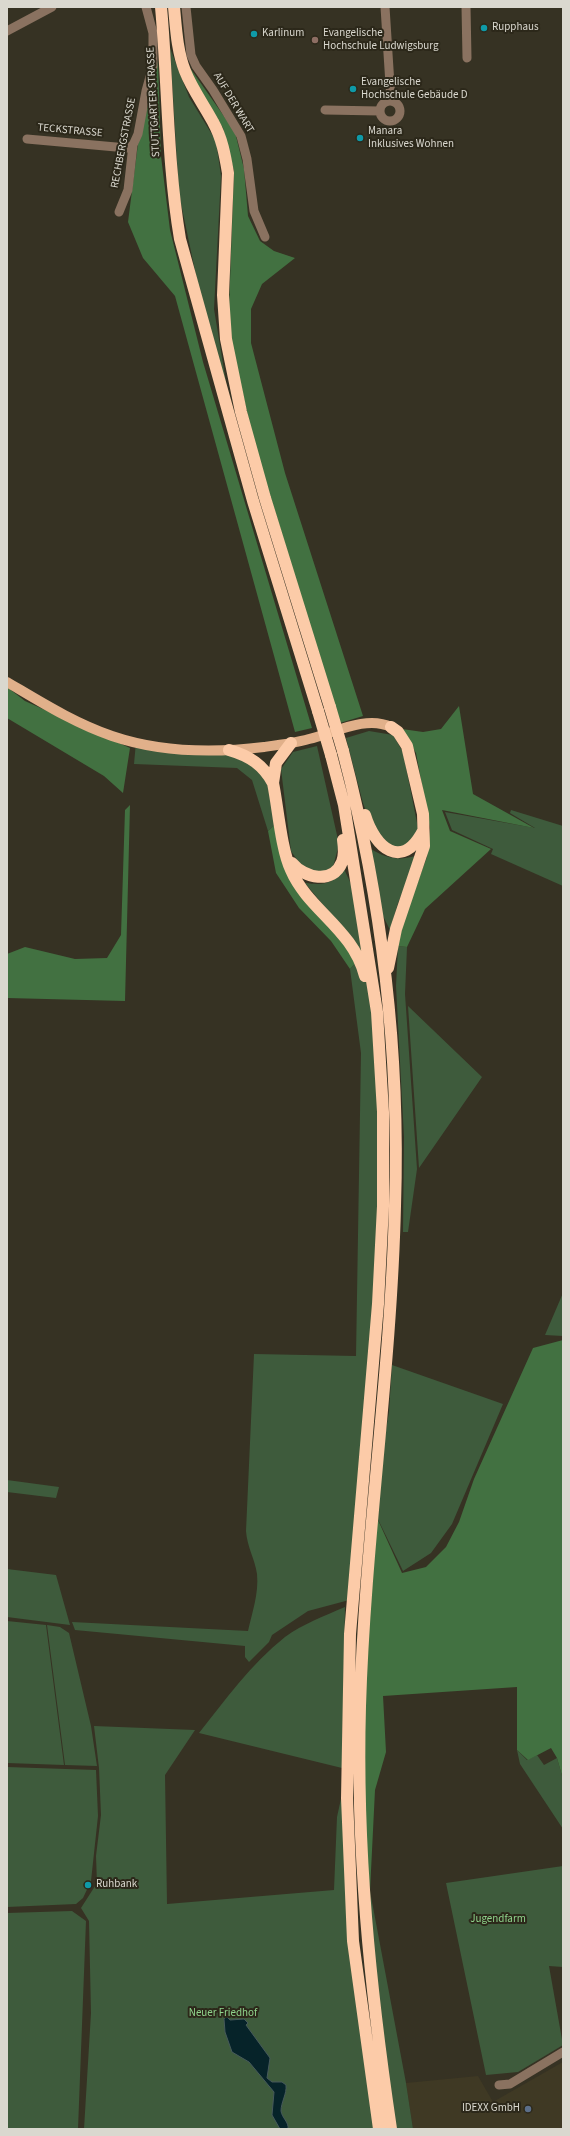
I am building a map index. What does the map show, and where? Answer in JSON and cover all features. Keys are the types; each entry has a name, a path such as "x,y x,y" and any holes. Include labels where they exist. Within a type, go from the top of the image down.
{"highway":[{"name":"STUTTGARTER STRASSE","path":"161,7 173,196 180,239 191,286 253,501 318,711 344,805 377,1012"},
{"path":"174,7 179,52 184,70 220,138 228,173 223,295 226,339 241,412 261,484 330,707 357,804 371,875 387,979 396,1117 395,1206 390,1317 364,1633 360,1762 362,1863 366,1938 375,2020 391,2129"},
{"path":"387,979 396,929 424,846 423,814 407,746 398,732 391,727"},
{"path":"273,783 276,763 292,743"},
{"path":"230,750 247,755 257,762 268,774 273,783 291,870 308,896 348,940 362,965 377,1012 383,1112 383,1206 378,1304 350,1634 347,1798 353,1941 379,2129"},
{"path":"357,804 364,812 374,837 382,846 391,851 402,853 411,848 423,831"},
{"path":"287,856 299,871 308,876 320,878 337,869 342,863 344,855 341,820 344,805"}],"main road":[{"path":"7,682 54,711 112,736 136,742 163,746 230,750 292,743 368,723 385,724 391,727"}],"street":[{"path":"7,31 52,7"},
{"name":"RECHBERGSTRASSE","path":"119,212 128,190 133,145 138,134 146,91 153,66 153,33 146,7"},
{"name":"AUF DER WART","path":"186,7 191,55 196,66 213,90 241,136 247,159 254,211 265,236"},
{"path":"385,7 390,100"},
{"path":"466,7 467,58"},
{"path":"390,100 395,101 400,107 398,118 390,122 386,120 380,111 383,103 390,100"},
{"path":"325,110 380,111"},
{"name":"TECKSTRASSE","path":"27,139 127,148 133,145"},
{"path":"499,2085 510,2084 563,2052"}],"shaded area":[{"path":"563,2062 563,2129 413,2129 406,2083 478,2076 493,2102"}],"green space":[{"path":"170,48 189,97 216,141 221,176 214,309 229,400 198,285 179,194"},
{"path":"158,61 161,156 170,230 203,362 312,728 295,732 175,296 143,258 128,222 138,144"},
{"path":"188,65 235,132 244,169 248,216 260,241 274,251 295,258 262,284 251,309 251,343 285,473 363,716 340,723 254,443 232,345 229,309 234,171 223,128 194,81"},
{"path":"7,687 25,701 130,748 123,793 104,776 7,718"},
{"path":"459,706 473,794 534,828 442,810 450,831 491,849 425,909 407,947 398,946 403,922 427,857 430,828 416,753 402,729 423,732 441,729"},
{"path":"369,731 393,735 403,752 418,828 411,843 403,847 389,846 374,834 363,803 346,738"},
{"path":"136,742 229,750 268,774 280,820 268,831 252,780 237,768 134,764"},
{"path":"317,746 339,844 333,867 318,874 302,867 291,851 281,769 293,752"},
{"path":"130,805 125,1001 7,998 7,954 25,947 75,959 107,958 121,935 125,810"},
{"path":"511,810 563,826 563,886 491,854 493,849 452,830 445,812 535,828 510,813"},
{"path":"280,820 291,870 359,959 350,969 331,941 299,908 276,873 268,831"},
{"path":"371,849 388,857 394,858 405,858 418,855 398,903 390,930 382,914"},
{"path":"344,869 352,886 364,958 349,936 305,883 327,883 340,874"},
{"path":"398,946 407,947 405,994 417,1169 408,1232 403,1232 404,1137 396,986"},
{"path":"359,959 377,1012 383,1206 353,1599 308,1611 272,1635 269,1642 249,1662 245,1657 245,1646 75,1630 72,1622 248,1631 257,1588 257,1574 246,1531 254,1354 356,1356 361,1053 350,969"},
{"path":"408,1006 482,1077 419,1168"},
{"path":"563,1293 563,1336 545,1335"},
{"path":"563,1340 563,1779 557,1758 551,1748 528,1760 517,1750 517,1687 383,1696 386,1752 375,1790 370,1891 359,1793 373,1509 402,1573 426,1567 446,1547 459,1522 474,1479 533,1348"},
{"path":"392,1365 503,1404 452,1524 431,1553 403,1571 373,1509 389,1412"},
{"path":"7,1480 59,1487 56,1498 7,1492"},
{"path":"7,1569 56,1575 70,1625 7,1617"},
{"path":"345,1607 342,1768 199,1733 239,1683 261,1659 285,1637 314,1620"},
{"path":"7,1621 46,1625 64,1765 7,1763"},
{"path":"47,1625 60,1627 69,1633 91,1726 97,1766 65,1765"},
{"name":"Neuer Friedhof","path":"94,1726 195,1730 165,1775 167,1904 334,1890 337,1817 347,1771 349,1872 379,2129 84,2129 91,2013 89,1921 81,1908 97,1883 96,1856 101,1815 99,1768"},
{"path":"517,1750 527,1760 537,1755 544,1765 557,1758 563,1779 563,1829 520,1764"},
{"path":"7,1767 96,1770 98,1816 91,1881 83,1898 76,1904 7,1907"},
{"name":"Jugendfarm","path":"563,1866 563,1967 549,1966 563,2045 518,2072 486,2075 446,1883"},
{"path":"370,1891 406,2083 413,2129 391,2129 377,2034"},
{"path":"72,1911 86,1921 78,2129 7,2129 7,1913"}],"water":[{"path":"227,2017 230,2020 244,2019 248,2023 246,2025 270,2058 267,2078 272,2082 282,2082 286,2085 286,2092 281,2111 288,2129 280,2129 272,2115 274,2092 249,2062 232,2052 225,2032 224,2019"}],"place":[{"name":"Rupphaus","path":"484,28"},
{"name":"Karlinum","path":"254,34"},
{"name":"Evangelische Hochschule Ludwigsburg","path":"315,40"},
{"name":"Evangelische Hochschule Gebäude D","path":"353,89"},
{"name":"Manara Inklusives Wohnen","path":"360,138"},
{"name":"Ruhbank","path":"88,1885"},
{"name":"IDEXX GmbH","path":"528,2109"}]}
